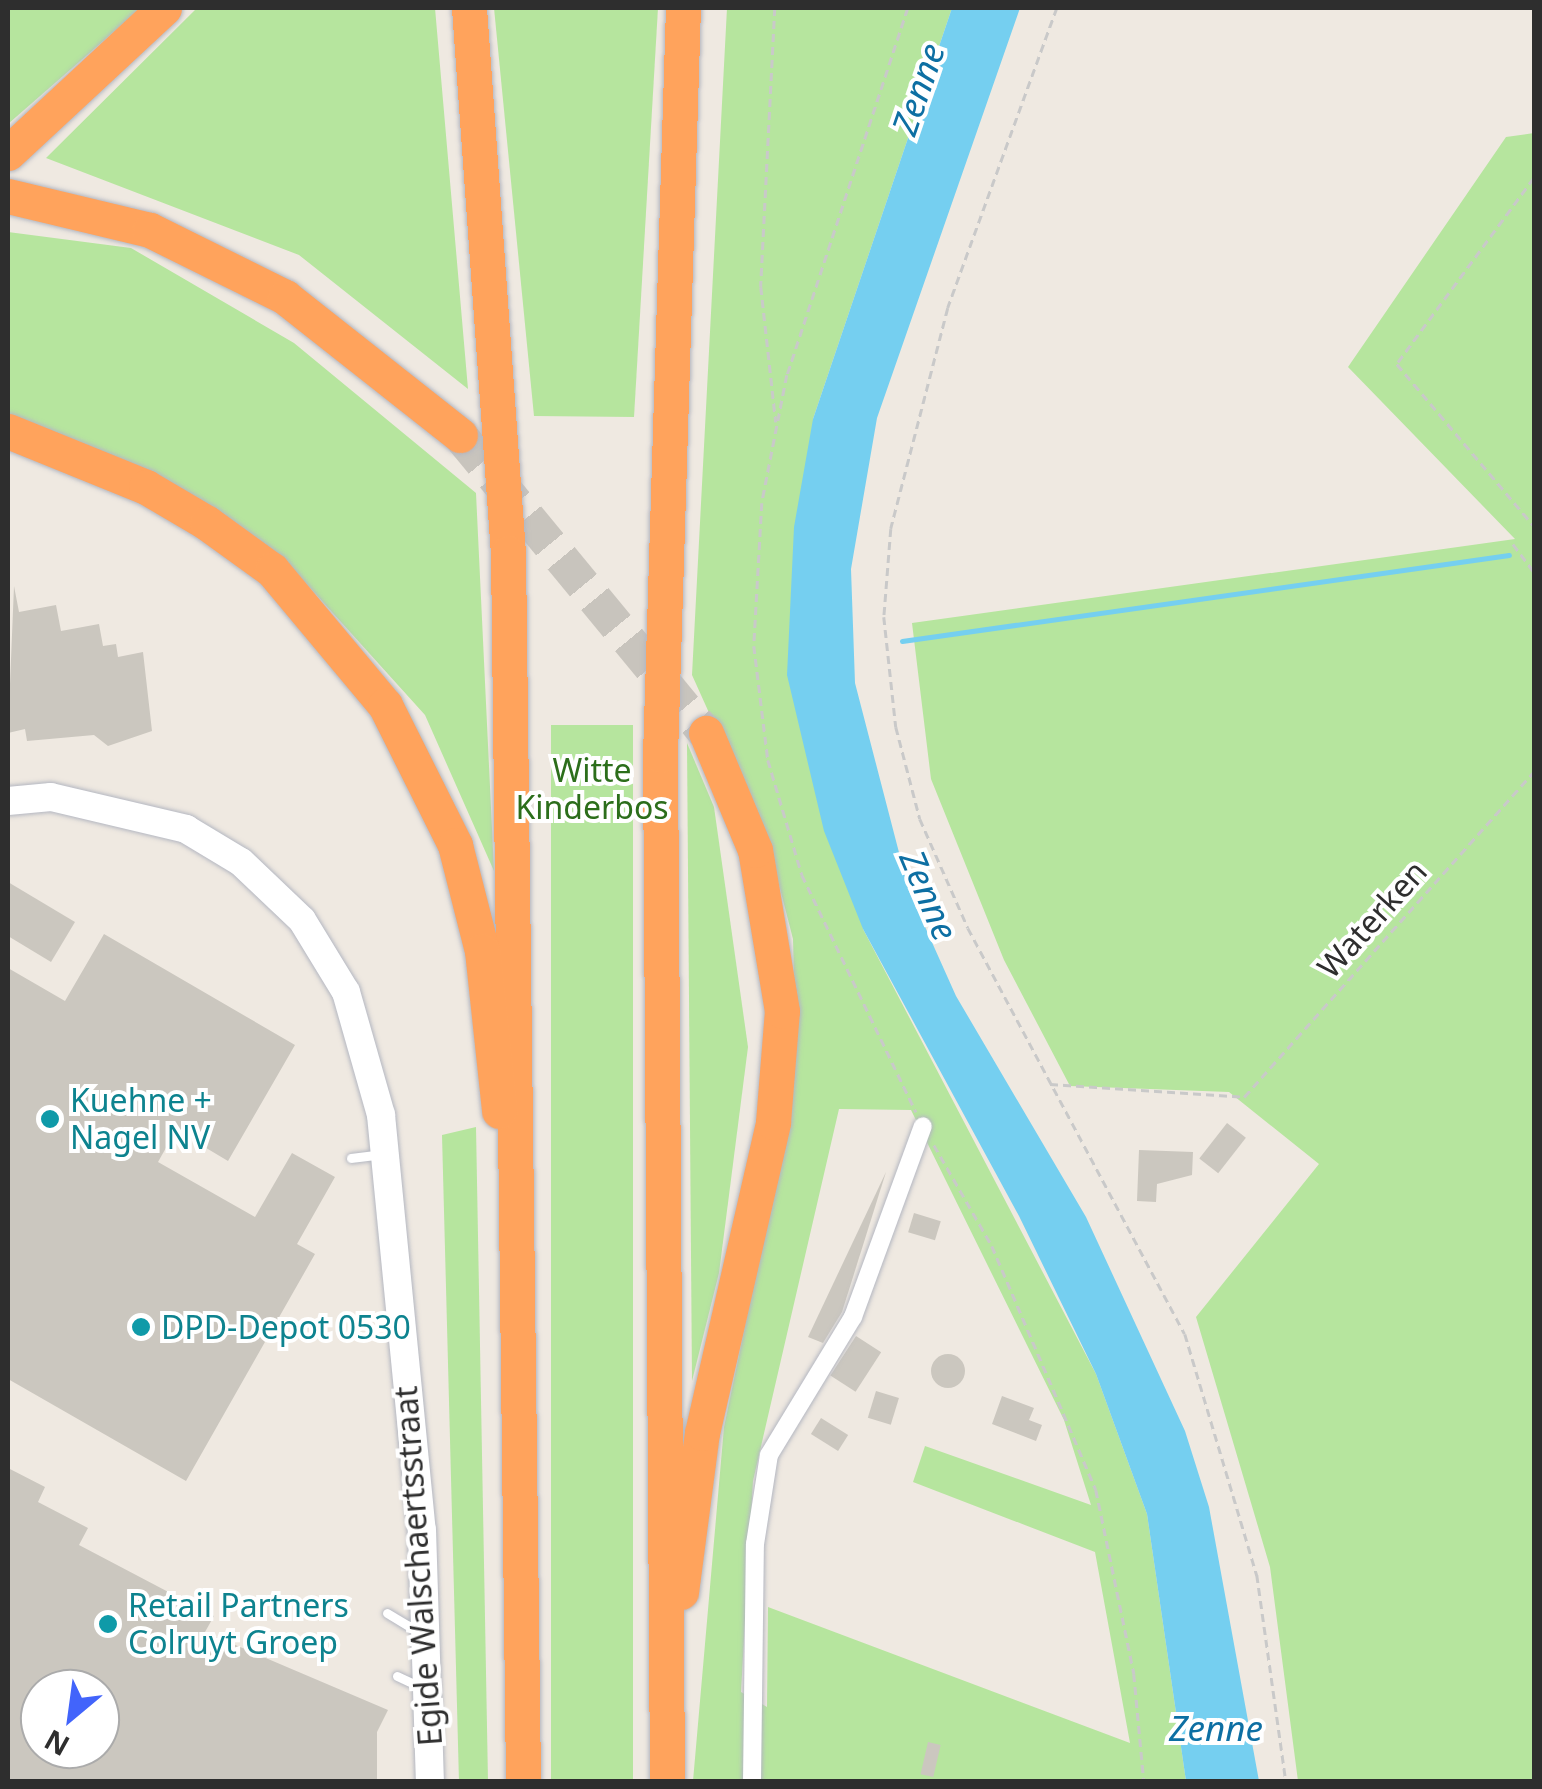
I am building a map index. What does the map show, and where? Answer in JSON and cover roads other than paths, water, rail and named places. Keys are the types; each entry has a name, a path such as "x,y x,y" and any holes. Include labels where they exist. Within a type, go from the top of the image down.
{"highway":[{"path":"8,153 164,8"},
{"path":"469,8 504,406 523,1290 523,1782"},
{"path":"666,1782 661,620 683,8"},
{"path":"8,196 135,224 284,297 460,435"},
{"path":"8,432 146,487 259,561 394,718 455,846 482,952 523,1290"},
{"path":"666,1666 702,1433 773,1122 782,1010 754,850 706,733"}],"main road":[{"name":"Egide Walschaertsstraat","path":"8,801 52,797 128,811 186,830 241,862 302,920 346,992 385,1154 427,1636 430,1782"}],"street":[{"path":"752,1782 755,1544 769,1455 853,1317 924,1126"}],"lane":[{"path":"351,1158 385,1154"},
{"path":"387,1614 427,1636"},
{"path":"397,1676 430,1692"}],"water":[{"name":"Zenne","path":"952,8 1020,8 877,418 851,569 855,683 909,891 956,996 1086,1217 1185,1431 1209,1507 1259,1781 1186,1781 1147,1514 1096,1374 1019,1216 863,929 824,831 787,675 794,527 813,419"}],"waterway":[{"path":"902,641 1509,555"}],"tunnel":[{"path":"460,435 706,733"}],"place":[{"name":"Kuehne + Nagel NV","path":"50,1119"},
{"name":"DPD-Depot 0530","path":"141,1327"},
{"name":"Retail Partners Colruyt Groep","path":"108,1624"}],"park label":[{"name":"Witte Kinderbos","path":"592,790"}]}
